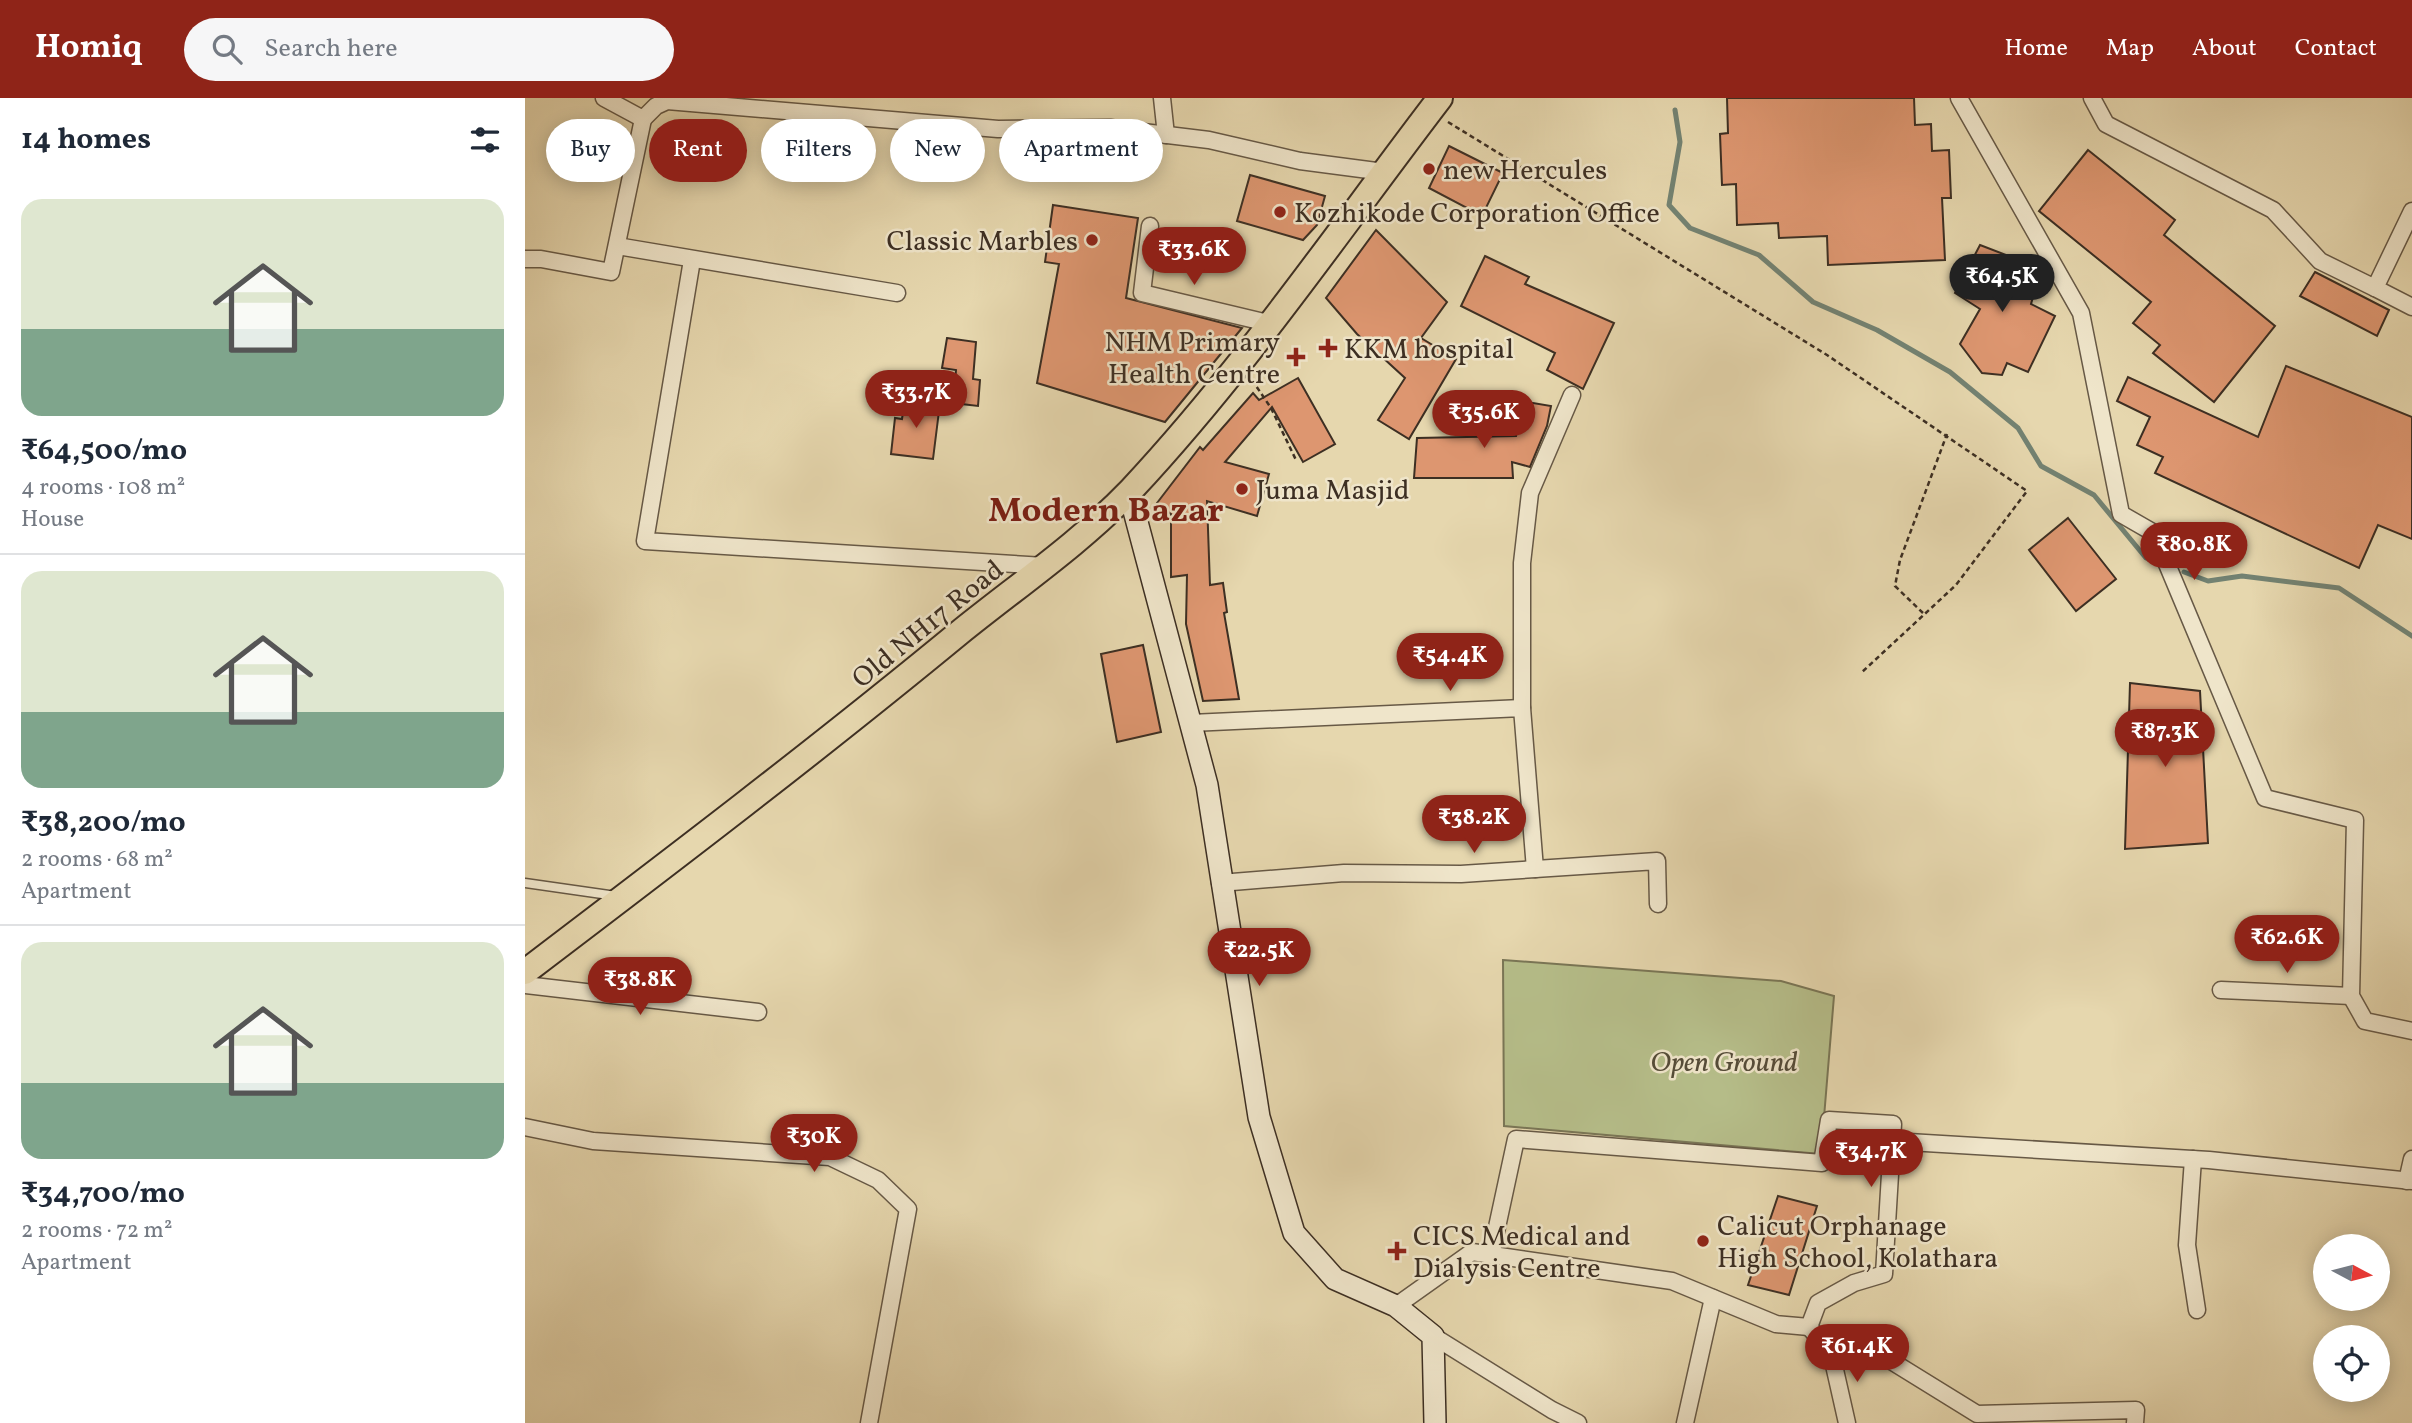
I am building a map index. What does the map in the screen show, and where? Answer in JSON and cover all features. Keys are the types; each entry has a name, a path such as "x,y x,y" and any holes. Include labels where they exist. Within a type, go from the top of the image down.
{"main road":[{"name":"Old NH17 Road","path":"525,971 834,736 991,608 1048,566 1129,492 1272,324 1435,104"},
{"path":"1129,492 1207,786 1220,883 1259,1117 1294,1233 1335,1279 1396,1306 1433,1336 1435,1423"}],"street":[{"path":"604,98 643,118"},
{"path":"1162,98 1166,135"},
{"path":"1959,98 2081,313 2121,514 2154,533 2265,798 2355,820 2351,996 2365,1021 2412,1031"},
{"path":"2092,98 2106,124 2273,210 2320,261 2412,307"},
{"path":"525,259 541,259 611,272 643,118 656,106 667,102 998,129 1110,128 1209,140 1300,161 1384,172"},
{"path":"2375,288 2412,211"},
{"path":"1150,226 1142,293 1272,324"},
{"path":"617,246 897,293"},
{"path":"692,260 645,541 1048,566"},
{"path":"1535,869 1522,708 1522,563 1529,494 1572,395"},
{"path":"1191,723 1522,708"},
{"path":"1220,883 1344,873 1461,874 1657,861 1658,904"},
{"path":"525,985 758,1012"},
{"path":"2221,990 2351,996"},
{"path":"1491,1255 1516,1139 1822,1163 1829,1120 1893,1124 1884,1275 1854,1283 1818,1303 1809,1328"},
{"path":"525,1127 593,1141 830,1157 878,1180 908,1209 869,1423"},
{"path":"1892,1141 2193,1159 2409,1181 2412,1159"},
{"path":"2193,1159 2187,1245 2197,1310"},
{"path":"1396,1306 1472,1252 1672,1281 1776,1324 1809,1328 1831,1352 1847,1423"},
{"path":"1685,1423 1713,1298"},
{"path":"1433,1336 1551,1416 1578,1423"},
{"path":"1831,1352 1888,1359 1977,1414 2057,1418 2136,1410 2135,1423"}],"lane":[{"path":"525,883 623,897"}],"path":[{"path":"1435,104 1827,355 1947,434 2027,491 1955,586 1861,673"},
{"path":"1241,363 1271,408 1296,460"},
{"path":"1924,614 1895,586 1900,560 1947,434"}],"green space":[{"name":"Open Ground","path":"1503,960 1781,981 1834,996 1821,1154 1504,1126"}],"building":[{"path":"1727,98 1914,98 1915,125 1931,124 1932,151 1949,150 1951,198 1942,198 1945,260 1828,265 1827,236 1779,238 1778,223 1737,225 1736,184 1722,185 1720,134 1728,133"},
{"path":"1449,146 1503,173 1482,216 1429,188"},
{"path":"2088,150 2175,220 2164,235 2275,326 2214,402 2153,353 2160,345 2133,323 2151,302 2039,211"},
{"path":"1250,175 1325,196 1317,225 1303,240 1237,221"},
{"path":"1053,205 1138,218 1126,298 1242,328 1165,422 1037,383 1059,264 1045,262"},
{"path":"1376,230 1447,302 1421,338 1456,359 1409,439 1378,420 1405,378 1357,334 1326,298"},
{"path":"1980,245 2032,265 2021,293 2033,297 2031,304 2055,316 2028,372 2007,363 2002,375 1982,373 1960,344 1980,309 1955,293"},
{"path":"1485,256 1529,277 1525,284 1614,323 1583,389 1547,370 1555,353 1461,306"},
{"path":"2315,272 2389,310 2377,336 2300,296"},
{"path":"947,338 976,342 973,379 980,380 978,406 953,403 956,370 942,368"},
{"path":"2286,366 2412,417 2412,539 2378,525 2359,568 2155,473 2163,457 2137,445 2150,417 2117,401 2128,377 2258,437"},
{"path":"1298,378 1335,444 1303,462 1272,407 1225,462 1269,474 1257,516 1207,501 1210,585 1223,583 1227,612 1224,613 1239,699 1203,701 1186,624 1187,575 1171,577 1171,514 1157,503 1200,447 1203,450 1253,393 1259,400"},
{"path":"905,399 940,403 933,459 891,454 895,418 902,419"},
{"path":"1521,401 1551,406 1547,426 1530,467 1512,462 1513,478 1414,478 1417,438 1516,436"},
{"path":"2068,518 2116,579 2076,611 2029,550"},
{"path":"1143,645 1161,732 1117,742 1101,654"},
{"path":"2130,683 2200,691 2208,843 2125,849"},
{"path":"1778,1196 1817,1206 1789,1295 1748,1285"}],"waterway":[{"path":"1675,110 1680,142 1669,205 1690,228 1759,255 1813,302 1877,330 1950,372 2018,428 2041,466 2094,495 2146,558 2152,560"},
{"path":"2184,572 2208,581 2242,576 2339,588 2412,636"}],"place":[{"name":"new Hercules","path":"1429,169"},
{"name":"Kozhikode Corporation Office","path":"1280,212"},
{"name":"Classic Marbles","path":"1092,240"},
{"name":"KKM hospital","path":"1328,348"},
{"name":"NHM Primary Health Centre","path":"1296,357"},
{"name":"Juma Masjid","path":"1242,489"},
{"name":"Calicut Orphanage High School, Kolathara","path":"1703,1241"},
{"name":"CICS Medical and Dialysis Centre","path":"1397,1251"}],"district":[{"name":"Modern Bazar","path":"1106,509"}]}
